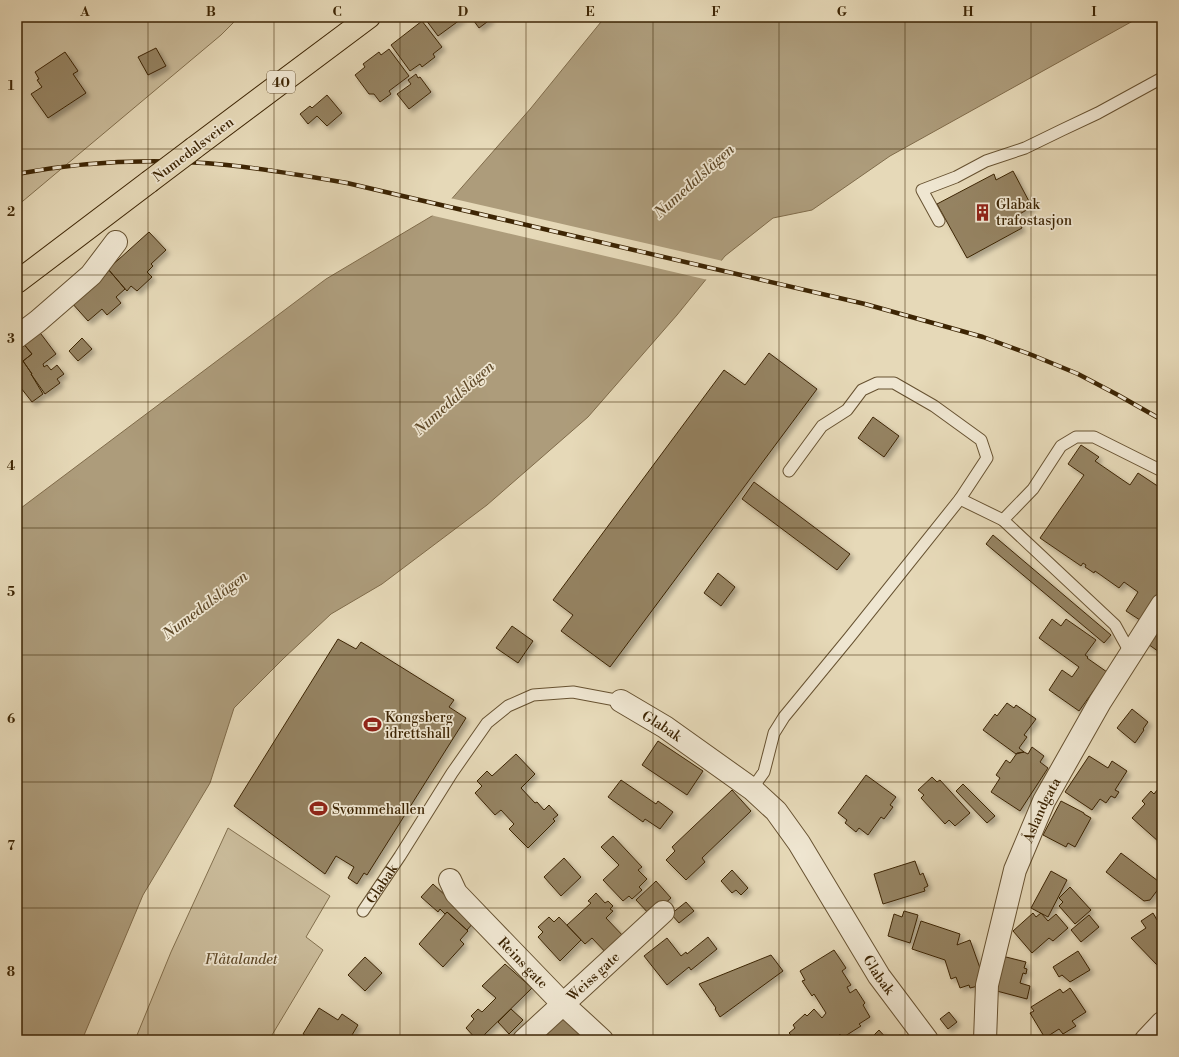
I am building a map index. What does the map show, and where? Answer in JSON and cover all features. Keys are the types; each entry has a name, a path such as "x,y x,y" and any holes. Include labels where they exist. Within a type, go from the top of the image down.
{"main road":[{"name":"Numedalsveien","path":"17,282 369,17"}],"street":[{"path":"17,337 38,321 91,275 116,242"},
{"name":"Åslandgata","path":"985,1040 987,985 1016,870 1044,800 1100,702 1162,605"},
{"name":"Glabak","path":"621,701 665,727 752,789 776,811 799,843 879,976 927,1040"},
{"name":"Reins gate","path":"450,880 456,893 564,1005 602,1040"},
{"name":"Weiss gate","path":"524,1040 564,1005 663,912"},
{"path":"1146,1040 1162,1023"}],"lane":[{"path":"939,222 922,190 956,177 986,161 1025,148 1098,113 1162,78"},
{"path":"752,789 764,772 774,734 784,717 960,499 987,458 981,440 934,406 894,383 877,383 862,390 847,410 822,426 789,471"},
{"path":"1003,520 1033,489 1060,446 1076,437 1094,437 1162,471"},
{"path":"960,499 1003,520 1047,560 1065,579 1093,603 1115,625 1130,654"},
{"name":"Glabak","path":"363,911 400,856 452,773 487,723 508,706 533,695 573,692 621,701"}],"green space":[{"path":"17,17 239,17 221,35 17,206"},
{"name":"Flåtalandet","path":"228,828 330,896 306,937 323,950 269,1040 135,1040 171,952"}],"water":[{"name":"Numedalslågen","path":"605,17 1140,17 890,156 812,210 773,218 725,256 677,315 588,417 487,505 382,584 331,614 234,708 210,783 143,895 82,1040 17,1040 17,511 326,279 442,210 531,108"}],"pier":[{"path":"450,198 723,261 708,280 430,215 441,209"}],"building":[{"path":"429,17 464,17 438,36 426,20"},
{"path":"471,17 490,17 491,19 479,28"},
{"path":"422,21 442,47 433,54 435,57 422,67 420,64 410,71 391,45"},
{"path":"156,48 166,66 148,75 138,57"},
{"path":"389,49 409,76 389,91 391,94 380,102 374,94 369,94 355,75 365,67 363,64 379,52 381,55"},
{"path":"65,52 78,71 73,74 86,93 48,118 31,94 42,87 37,80 39,79 35,72"},
{"path":"416,74 431,92 409,109 397,94 411,84 408,80"},
{"path":"327,95 342,113 327,126 317,116 308,124 300,114 310,106 312,108"},
{"name":"Glabak trafostasjon","path":"1013,171 1032,207 1016,216 1022,228 967,258 937,204 994,174 996,180"},
{"path":"149,232 166,250 151,264 153,266 147,272 152,277 137,291 131,286 127,291 108,269"},
{"path":"108,269 125,289 116,297 121,303 107,315 102,309 88,321 71,302"},
{"path":"38,330 56,354 43,364 44,367 47,365 51,370 57,365 64,374 57,379 60,383 45,394 23,361 32,354 22,342"},
{"path":"82,338 92,349 78,361 69,351"},
{"path":"22,342 32,354 23,361 43,394 32,402 17,383 17,346"},
{"path":"769,353 817,389 610,667 561,631 573,615 553,600 724,370 745,385"},
{"path":"873,417 899,436 884,457 858,438"},
{"path":"1081,445 1099,457 1095,461 1130,485 1138,473 1162,489 1162,595 1143,622 1126,611 1138,592 1124,582 1119,588 1095,571 1094,573 1085,567 1086,565 1083,563 1081,566 1040,538 1084,475 1068,464"},
{"path":"754,482 850,554 837,570 742,499"},
{"path":"993,535 1111,635 1104,643 986,544"},
{"path":"718,573 735,587 721,606 704,593"},
{"path":"1052,619 1061,626 1066,619 1096,640 1085,655 1107,672 1079,711 1049,690 1062,670 1072,677 1079,667 1039,638"},
{"path":"1162,619 1162,654 1145,642"},
{"path":"512,626 533,641 518,663 496,648"},
{"path":"338,639 356,649 361,642 454,700 449,707 466,718 367,875 364,873 357,884 348,878 354,867 336,856 325,874 234,806"},
{"path":"1007,703 1014,708 1016,705 1036,719 1024,735 1027,737 1019,748 1024,752 1016,754 983,730 995,714 997,716"},
{"path":"1132,709 1148,722 1135,743 1117,728"},
{"path":"658,741 703,771 687,795 642,765"},
{"path":"1032,747 1044,756 1040,762 1048,768 1020,811 991,792 1000,778 996,775 1006,760 1010,763 1017,753 1024,752 1028,754"},
{"path":"516,754 535,774 521,788 544,810 549,805 558,815 553,819 555,821 528,848 509,829 514,824 501,810 495,815 475,793 482,786 477,781 487,771 492,776"},
{"path":"1089,756 1108,768 1112,761 1127,771 1115,790 1119,792 1115,798 1111,796 1106,803 1100,799 1092,810 1065,792"},
{"path":"866,775 896,797 890,805 893,807 884,819 881,817 868,835 859,828 856,832 845,823 847,820 838,813"},
{"path":"932,777 937,782 940,780 970,813 955,826 949,820 945,824 921,798 924,795 918,790"},
{"path":"621,780 656,804 658,801 673,812 660,829 645,819 643,822 608,797"},
{"path":"963,784 995,816 987,823 956,791"},
{"path":"1161,785 1162,839 1159,842 1132,818 1145,804 1142,801 1151,791 1154,794"},
{"path":"732,790 751,811 702,858 705,862 686,880 666,860 675,851 672,847"},
{"path":"1061,801 1091,818 1075,847 1068,843 1066,847 1043,835"},
{"path":"613,836 642,867 638,870 647,879 639,887 642,890 632,899 629,896 623,901 603,880 619,865 601,847"},
{"path":"1121,853 1162,884 1150,900 1144,901 1106,872"},
{"path":"564,858 581,877 561,896 544,877"},
{"path":"915,861 920,875 923,873 928,886 924,888 925,891 883,904 874,874"},
{"path":"732,870 748,888 741,895 736,890 732,893 721,881"},
{"path":"1051,871 1067,880 1048,917 1031,908"},
{"path":"656,881 671,898 651,916 636,900"},
{"path":"433,884 474,922 467,930 447,912 445,914 440,909 438,912 421,897"},
{"path":"1070,887 1091,910 1075,924 1059,906 1063,902 1059,898"},
{"path":"596,893 605,903 608,901 613,906 610,909 613,911 606,918 626,939 609,956 592,938 585,944 567,925 591,903 588,901"},
{"path":"686,902 694,911 679,923 671,914"},
{"path":"904,911 918,915 910,943 888,936 894,914 902,917"},
{"path":"447,912 468,931 460,940 464,944 443,967 419,944"},
{"path":"1033,913 1036,917 1041,913 1048,921 1056,914 1068,928 1053,941 1049,938 1032,953 1013,931"},
{"path":"1153,913 1157,920 1162,917 1162,963 1158,966 1131,938 1146,928 1141,921"},
{"path":"1089,915 1099,927 1081,942 1071,930"},
{"path":"549,917 554,922 559,917 581,940 560,961 538,937 543,932 538,927"},
{"path":"921,921 960,934 957,945 970,940 980,968 978,986 970,988 969,985 960,988 956,977 951,979 945,960 912,949"},
{"path":"708,937 717,949 691,970 689,967 667,985 644,956 667,938 681,956 686,952 687,954"},
{"path":"834,950 846,968 842,971 851,985 847,987 850,993 856,989 865,1003 863,1005 870,1017 859,1024 861,1026 842,1038 840,1034 839,1035 843,1040 790,1040 793,1037 789,1033 795,1028 793,1025 805,1014 807,1016 814,1009 822,1018 826,1013 814,994 812,996 802,981 805,980 800,971"},
{"path":"1078,951 1090,970 1070,982 1062,975 1059,977 1053,967"},
{"path":"771,955 783,971 720,1017 715,1009 716,1008 699,984"},
{"path":"1002,956 1026,962 1024,968 1027,969 1026,974 1023,973 1020,983 1030,986 1027,999 993,990"},
{"path":"365,957 382,973 365,991 348,975"},
{"path":"505,964 532,988 479,1040 477,1040 466,1028 474,1019 471,1016 478,1009 482,1012 496,998 482,986"},
{"path":"1070,988 1086,1012 1072,1021 1076,1026 1063,1034 1059,1029 1045,1038 1030,1013 1034,1011 1031,1007 1060,989 1063,993"},
{"path":"319,1008 338,1020 342,1014 358,1025 349,1040 313,1040 303,1034"},
{"path":"511,1009 523,1020 509,1034 498,1022"},
{"path":"949,1012 957,1022 948,1029 940,1019"},
{"path":"560,1014 588,1040 533,1040"},
{"path":"879,1030 888,1040 869,1040"}],"railway":[{"path":"17,174 69,166 148,161 201,163 242,167 347,183 865,304 983,337 1078,374 1162,420"}],"place":[{"name":"Glabak trafostasjon","path":"983,212"},
{"name":"Kongsberg idrettshall","path":"372,725"},
{"name":"Svømmehallen","path":"319,809"}]}
